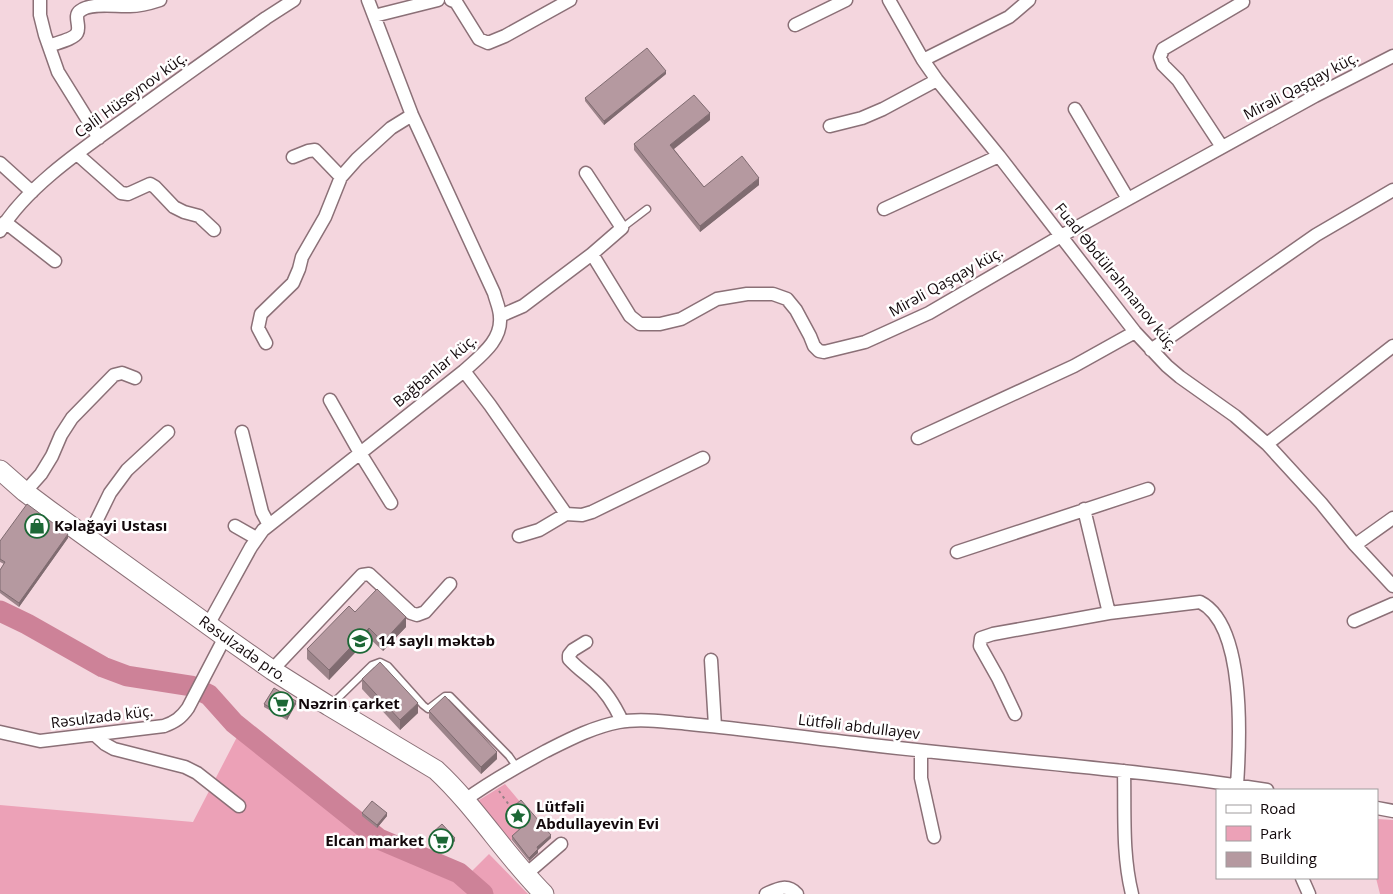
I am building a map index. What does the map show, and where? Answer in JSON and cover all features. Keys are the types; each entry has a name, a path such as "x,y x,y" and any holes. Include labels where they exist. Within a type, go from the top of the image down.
{"street":[{"path":"40,0 40,15 58,72 99,138"},
{"path":"49,46 73,37 78,33 77,16 79,11 88,7 109,4 130,6 160,0"},
{"name":"Cəlil Hüseynov küç.","path":"3,227 32,192 77,154 266,18 294,0"},
{"name":"Bağbanlar küç.","path":"208,625 256,538 269,525 464,371 492,345 499,332 500,316 494,293 412,115 368,0"},
{"path":"374,16 438,0"},
{"path":"451,0 456,2 479,40 488,43 505,36 570,0"},
{"path":"795,25 846,0"},
{"name":"Fuad Əbdülrəhmanov küç.","path":"890,0 923,60 1135,332 1174,372 1235,416 1267,444 1321,504 1354,545 1393,586"},
{"path":"923,60 1010,17 1030,0"},
{"path":"1222,147 1178,80 1163,65 1160,57 1163,49 1243,2"},
{"name":"Mirəli Qaşqay küç.","path":"592,254 630,316 640,324 660,324 681,319 717,299 746,294 773,294 787,299 796,310 814,346 819,351 824,352 865,342 929,313 1061,236 1314,96 1393,56"},
{"path":"830,126 862,118 938,80"},
{"path":"1075,109 1128,199"},
{"path":"266,343 258,328 262,314 293,283 302,257 325,217 341,178 357,159 391,128 412,115"},
{"path":"293,157 315,150 341,178"},
{"path":"77,154 121,193 128,194 150,184 174,207 199,216 214,230"},
{"path":"884,209 999,156"},
{"path":"0,163 32,192"},
{"path":"500,316 523,306 592,254 622,228 586,173"},
{"path":"1152,350 1316,235 1393,190"},
{"path":"3,227 55,261"},
{"path":"918,438 1074,366 1135,332"},
{"path":"1267,444 1393,346"},
{"path":"464,371 566,514"},
{"path":"25,492 41,474 72,418 93,396 114,375 122,372 134,378"},
{"path":"330,400 391,503"},
{"path":"88,538 110,493 127,470 168,432"},
{"path":"242,432 262,512 269,525"},
{"path":"519,536 539,530 566,514 582,515 592,512 703,458"},
{"name":"Rəsulzadə pro.","path":"0,470 25,492 272,670 436,770 465,800 526,875 544,894"},
{"path":"957,552 1148,489"},
{"path":"1084,509 1109,613"},
{"path":"1354,545 1393,518"},
{"path":"235,526 256,538"},
{"path":"272,670 362,575 369,574 410,613 417,616 425,612 450,584"},
{"path":"1015,714 980,646 981,638 993,634 1109,613 1200,602 1208,606 1215,614 1223,628 1232,656 1238,694 1240,739 1237,785"},
{"path":"1354,622 1393,604"},
{"name":"Rəsulzadə küç.","path":"0,732 40,741 164,726 174,723 188,708 225,637"},
{"path":"586,642 573,650 568,655 569,659 607,694 622,721"},
{"path":"711,660 715,726"},
{"name":"Lütfəli abdullayev","path":"465,800 516,766 592,729 622,721 715,726 921,752 1124,771 1261,789"},
{"path":"95,735 114,749 185,767 198,773 239,806"},
{"path":"921,752 921,778 934,837"},
{"path":"1124,771 1126,854 1132,894"},
{"path":"1378,808 1393,811"},
{"path":"526,875 561,844"},
{"path":"1302,879 1309,894"},
{"path":"766,894 782,887 789,888 797,894"}],"lane":[{"path":"622,228 647,209"},
{"path":"330,706 372,665 380,662 388,666 428,709 445,696 450,696 516,766"}],"path":[{"path":"491,781 513,810"}],"green space":[{"path":"237,737 372,846 459,884 489,854 528,894 0,894 0,805 193,822"},
{"path":"505,784 521,803 521,832 509,842 476,802"},
{"path":"1378,819 1393,820 1393,894 1380,894 1376,879 1378,879"}],"building":[{"path":"647,48 666,71 604,121 585,98"},
{"path":"694,95 710,113 670,145 704,187 742,156 759,178 700,226 634,144"},
{"path":"27,504 68,534 19,603 0,590 0,570 5,562 0,559 0,541"},
{"path":"377,589 406,617 383,642 369,628 329,670 307,649 349,606 355,612"},
{"path":"380,662 418,703 400,720 362,679"},
{"path":"274,688 296,701 287,717 264,704"},
{"path":"445,696 497,752 481,767 429,711"},
{"path":"521,800 551,835 537,847 538,849 529,858 512,836 521,828 507,812"},
{"path":"372,801 387,813 377,825 362,813"},
{"path":"442,824 455,838 443,848 431,834"}],"waterway":[{"path":"0,611 103,667 127,676 191,686 209,695 234,723 379,839 459,873 483,894"}],"place":[{"name":"Kəlağayi Ustası","path":"37,526"},
{"name":"14 saylı məktəb","path":"360,641"},
{"name":"Nəzrin çarket","path":"281,704"},
{"name":"Lütfəli Abdullayevin Evi","path":"518,816"},
{"name":"Elcan market","path":"441,841"}]}
